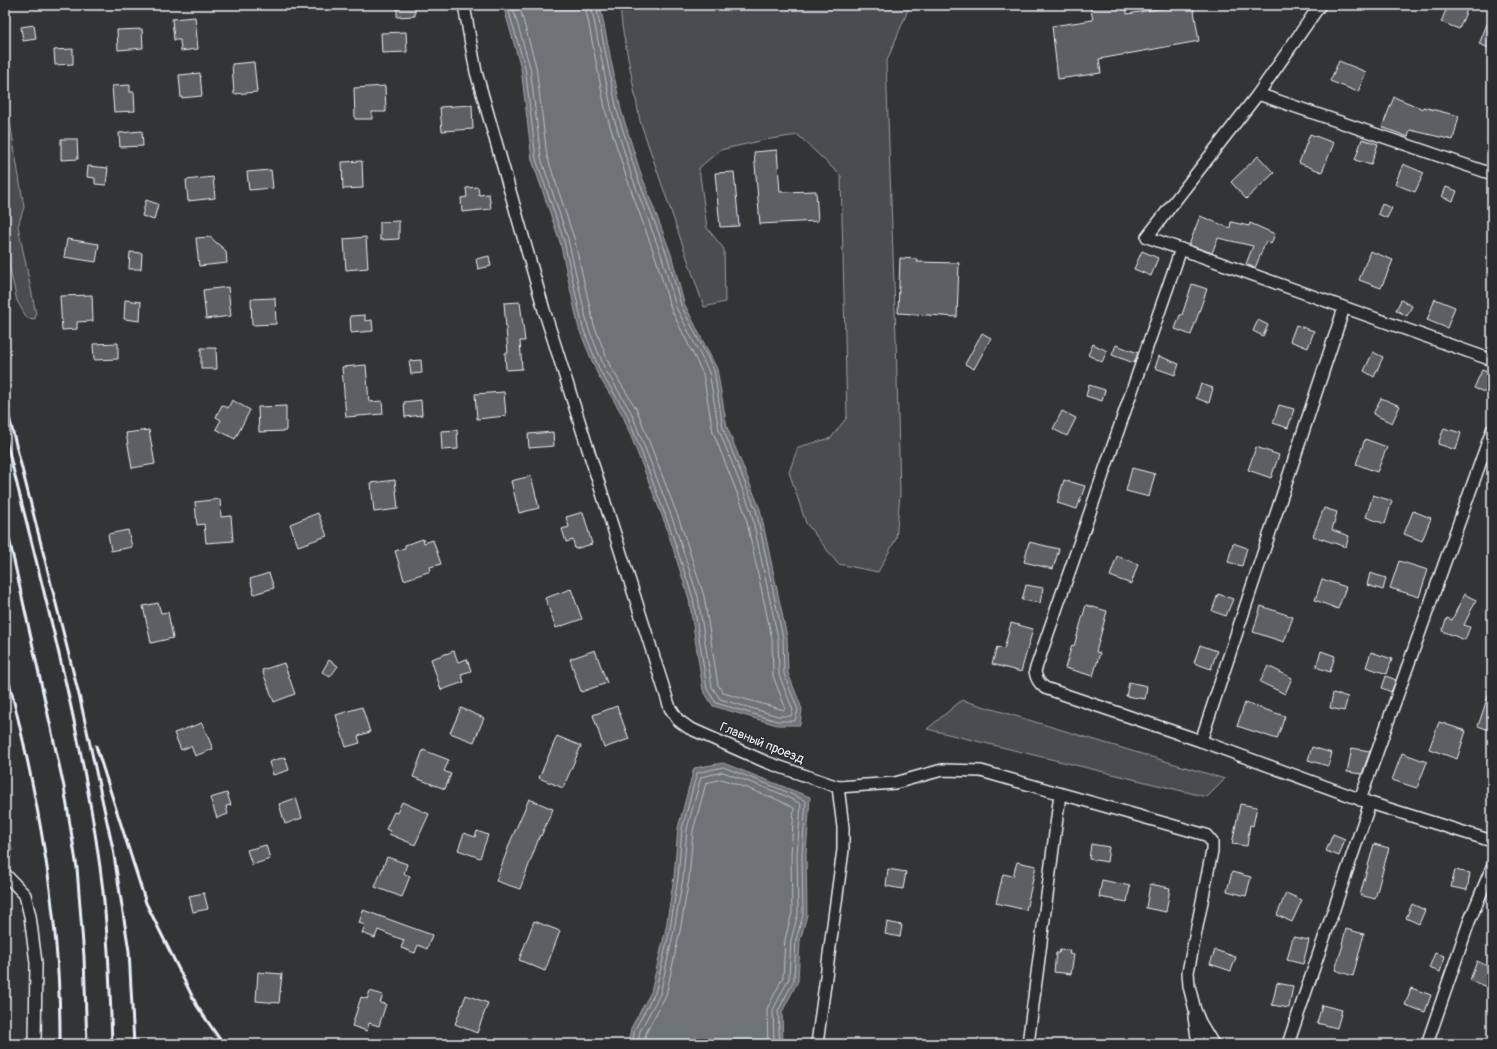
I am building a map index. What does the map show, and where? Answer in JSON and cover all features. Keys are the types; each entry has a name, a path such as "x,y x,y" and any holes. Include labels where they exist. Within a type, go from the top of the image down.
{"street":[{"name":"Главный проезд","path":"464,5 476,72 544,310 663,692 670,708 678,720 689,728 766,762 838,787"},
{"path":"1320,5 1258,94 1148,237 1492,360"},
{"path":"1258,94 1492,174"},
{"path":"1181,249 1035,671 1040,684 1046,688 1201,741 1365,801 1492,841"},
{"path":"1201,741 1344,308"},
{"path":"1288,1044 1365,801 1492,430"},
{"path":"818,1044 843,850 843,827 838,787 895,783 942,770 981,771 1162,821 1206,835 1210,839 1212,851 1190,957 1189,986 1198,1044"},
{"path":"1028,1044 1060,794"},
{"path":"1427,1044 1469,922 1492,867"},
{"path":"5,874 25,895 30,916 36,963 34,1044"},
{"path":"1191,998 1200,1022 1213,1044"}],"shaded area":[{"path":"620,5 910,5 886,63 900,494 896,539 878,572 838,564 806,523 789,472 798,447 831,438 847,417 841,176 798,135 764,140 720,150 699,168 707,228 724,249 725,302 704,307 640,121 622,26"},
{"path":"5,92 24,207 18,226 36,314 35,319 27,318 17,301 5,246"},
{"path":"962,700 1225,779 1207,797 927,729"},
{"path":"5,828 7,828 12,849 11,857 5,857"}],"water":[{"path":"503,5 600,5 621,110 640,171 671,254 684,303 717,369 727,427 760,509 787,637 788,673 802,709 800,725 777,725 713,706 703,690 689,599 666,526 623,416 597,373 579,329 560,242 532,160 521,68"},
{"path":"723,763 810,797 806,854 807,915 800,941 798,981 782,1012 783,1044 628,1044 631,1028 651,992 666,928 674,877 678,828 694,768"}],"building":[{"path":"1090,5 1126,5 1127,14 1183,5 1193,5 1199,41 1099,59 1101,73 1058,79 1052,26 1093,20"},
{"path":"1448,5 1467,10 1459,29 1441,22"},
{"path":"397,6 415,6 415,16 397,17"},
{"path":"1492,12 1492,49 1479,44"},
{"path":"195,17 198,49 181,51 180,40 174,40 172,19"},
{"path":"34,25 36,39 23,41 21,27"},
{"path":"142,29 143,48 118,50 117,30"},
{"path":"406,32 407,52 382,53 381,33"},
{"path":"73,49 73,64 55,65 54,50"},
{"path":"1339,61 1366,72 1358,92 1330,81"},
{"path":"254,62 257,92 234,94 232,64"},
{"path":"200,73 202,96 181,98 179,75"},
{"path":"130,85 130,92 134,92 135,111 114,112 112,86"},
{"path":"385,86 386,112 372,112 372,119 355,119 354,88"},
{"path":"1394,97 1423,109 1423,107 1459,116 1453,140 1410,130 1408,137 1382,127"},
{"path":"472,105 473,129 442,131 440,107"},
{"path":"142,131 143,146 120,147 119,133"},
{"path":"1310,134 1334,143 1322,172 1299,163"},
{"path":"61,139 77,139 78,159 61,160"},
{"path":"1362,139 1378,144 1371,165 1355,160"},
{"path":"777,150 780,192 816,191 818,221 760,224 754,152"},
{"path":"1258,156 1274,173 1246,199 1231,182"},
{"path":"362,161 363,188 343,189 342,162"},
{"path":"1403,164 1424,173 1415,192 1395,184"},
{"path":"88,166 108,168 106,185 95,184 95,178 87,177"},
{"path":"271,170 273,188 249,190 247,172"},
{"path":"734,172 739,226 720,227 715,173"},
{"path":"213,177 215,198 188,201 186,180"},
{"path":"478,187 479,195 489,194 491,209 462,212 461,198 467,197 466,188"},
{"path":"1446,187 1457,191 1453,201 1442,197"},
{"path":"146,200 158,204 154,220 142,216"},
{"path":"1382,204 1392,208 1387,218 1378,214"},
{"path":"1200,216 1230,228 1231,222 1249,226 1250,223 1275,234 1271,244 1266,241 1255,268 1246,264 1253,246 1218,238 1212,253 1189,245"},
{"path":"399,221 399,239 380,240 380,222"},
{"path":"210,237 226,251 227,263 199,266 196,238"},
{"path":"366,237 368,268 346,270 344,239"},
{"path":"67,239 99,244 96,262 64,257"},
{"path":"1142,251 1158,258 1151,276 1134,269"},
{"path":"1370,251 1393,260 1381,288 1359,280"},
{"path":"130,252 142,253 141,269 129,269"},
{"path":"489,256 491,266 478,269 476,259"},
{"path":"900,258 917,259 917,262 959,263 957,317 898,313"},
{"path":"1192,284 1207,289 1191,335 1175,329 1180,315 1182,315"},
{"path":"228,287 231,316 206,319 203,290"},
{"path":"92,295 93,321 77,322 77,329 62,330 60,296"},
{"path":"275,298 276,324 252,325 251,299"},
{"path":"1435,299 1455,307 1447,328 1427,320"},
{"path":"125,300 141,302 140,321 124,319"},
{"path":"1401,300 1412,306 1407,316 1396,310"},
{"path":"520,302 525,341 520,341 522,369 506,370 505,353 508,353 504,303"},
{"path":"365,315 365,321 372,320 373,331 351,333 350,316"},
{"path":"1258,320 1268,325 1263,336 1253,331"},
{"path":"1296,325 1314,331 1308,348 1290,341"},
{"path":"982,333 991,338 974,369 965,364"},
{"path":"118,343 118,359 94,360 93,344"},
{"path":"1093,344 1107,351 1102,362 1088,355"},
{"path":"1116,345 1138,353 1134,363 1112,355"},
{"path":"201,348 216,348 217,369 201,369"},
{"path":"1373,352 1383,357 1374,377 1364,371"},
{"path":"1159,356 1179,364 1175,375 1155,368"},
{"path":"421,360 422,373 411,374 409,361"},
{"path":"366,365 369,402 382,401 383,414 346,417 342,367"},
{"path":"1482,370 1492,374 1492,395 1474,388"},
{"path":"1201,384 1213,388 1209,403 1196,398"},
{"path":"1089,385 1105,390 1102,401 1086,396"},
{"path":"504,392 506,416 477,419 475,394"},
{"path":"1381,398 1400,406 1392,423 1373,414"},
{"path":"232,400 250,410 235,439 216,429 221,420 216,417 222,405 228,408"},
{"path":"421,400 422,415 405,417 404,402"},
{"path":"1279,405 1294,409 1288,428 1273,423"},
{"path":"286,406 286,431 259,432 258,407"},
{"path":"1062,411 1076,418 1067,436 1053,429"},
{"path":"1444,428 1461,433 1456,450 1438,444"},
{"path":"149,430 155,464 132,468 126,433"},
{"path":"457,430 458,449 442,450 441,431"},
{"path":"553,432 554,446 529,448 528,434"},
{"path":"1365,439 1387,447 1377,472 1356,464"},
{"path":"1256,447 1279,455 1271,478 1248,470"},
{"path":"1132,468 1155,474 1149,497 1126,491"},
{"path":"531,476 539,508 519,513 511,481"},
{"path":"395,480 398,509 374,512 371,483"},
{"path":"1064,480 1085,486 1077,509 1057,503"},
{"path":"1373,495 1392,501 1385,524 1366,517"},
{"path":"220,499 221,517 231,516 233,541 206,543 204,524 197,525 195,502"},
{"path":"1324,508 1337,512 1332,530 1349,536 1346,547 1313,536"},
{"path":"1413,511 1431,518 1422,541 1404,534"},
{"path":"583,512 592,544 575,549 573,540 566,542 562,529 569,527 566,517"},
{"path":"318,513 327,536 298,546 290,524"},
{"path":"128,530 132,547 111,551 108,534"},
{"path":"423,539 424,543 433,540 441,564 430,567 431,571 404,580 395,551 405,548 405,545"},
{"path":"1029,542 1059,549 1053,569 1024,562"},
{"path":"1233,543 1247,548 1242,566 1228,562"},
{"path":"1117,556 1138,564 1131,584 1110,576"},
{"path":"1399,561 1428,570 1419,597 1390,588"},
{"path":"269,573 274,588 254,594 250,579"},
{"path":"1370,573 1386,578 1383,590 1367,585"},
{"path":"1322,579 1346,587 1338,609 1315,600"},
{"path":"1026,585 1043,588 1040,603 1022,600"},
{"path":"571,589 582,619 556,628 545,598"},
{"path":"1218,594 1233,599 1226,616 1212,611"},
{"path":"1464,594 1476,600 1464,625 1470,627 1465,640 1442,631 1447,618 1452,620"},
{"path":"158,603 161,613 168,612 173,638 151,643 143,606"},
{"path":"1086,605 1107,611 1096,652 1100,653 1093,676 1065,668 1072,645 1074,646"},
{"path":"1261,606 1293,617 1284,642 1253,632"},
{"path":"1011,623 1033,629 1021,672 992,664 997,647 1004,649"},
{"path":"1200,645 1217,651 1211,669 1194,663"},
{"path":"595,650 607,683 581,692 570,659"},
{"path":"454,651 458,662 467,659 471,671 461,674 464,682 441,690 431,659"},
{"path":"1321,651 1335,656 1330,672 1316,667"},
{"path":"1371,652 1392,659 1387,674 1366,667"},
{"path":"329,660 338,666 330,677 322,672"},
{"path":"284,663 295,694 274,702 262,670"},
{"path":"1268,666 1292,678 1285,694 1260,682"},
{"path":"1386,676 1396,680 1391,692 1382,688"},
{"path":"1129,682 1147,686 1145,699 1126,696"},
{"path":"1490,690 1492,690 1492,731 1478,726"},
{"path":"1333,693 1348,697 1344,711 1330,708"},
{"path":"1245,703 1285,716 1277,739 1237,726"},
{"path":"617,706 629,739 604,748 593,715"},
{"path":"362,707 370,732 358,736 360,743 346,747 336,715"},
{"path":"461,708 484,718 474,742 450,733"},
{"path":"1439,722 1466,731 1457,759 1429,749"},
{"path":"202,723 213,749 195,756 191,746 181,750 174,733"},
{"path":"557,736 581,746 563,788 539,778"},
{"path":"1312,747 1332,753 1328,766 1308,760"},
{"path":"1352,748 1370,751 1362,774 1347,772"},
{"path":"423,750 449,760 444,771 451,774 445,789 413,777"},
{"path":"1402,753 1427,762 1417,788 1392,780"},
{"path":"285,757 289,770 273,775 269,762"},
{"path":"227,793 231,805 226,806 228,814 217,818 210,798"},
{"path":"296,798 302,818 285,824 279,804"},
{"path":"529,799 553,809 541,836 540,835 520,889 496,881 511,840"},
{"path":"402,802 429,814 415,845 389,834 390,831 386,829 394,812 397,813"},
{"path":"1240,804 1257,807 1253,826 1250,825 1247,846 1232,844"},
{"path":"477,831 488,835 480,858 458,850 464,833 475,837"},
{"path":"1333,834 1345,839 1339,856 1326,851"},
{"path":"1091,844 1109,847 1107,862 1089,859"},
{"path":"1374,844 1389,848 1375,899 1360,895"},
{"path":"266,845 270,859 252,865 247,850"},
{"path":"387,857 407,864 404,874 410,876 402,897 375,887"},
{"path":"1017,862 1036,866 1026,910 996,903 1003,874 1013,876"},
{"path":"888,869 906,872 903,889 886,886"},
{"path":"1455,870 1470,873 1467,890 1451,887"},
{"path":"1232,872 1251,877 1246,896 1227,891"},
{"path":"1102,880 1130,886 1127,902 1099,897"},
{"path":"1150,884 1170,888 1166,912 1146,908"},
{"path":"204,893 208,909 193,912 189,896"},
{"path":"1286,893 1302,900 1292,922 1277,915"},
{"path":"1412,904 1425,910 1419,924 1406,918"},
{"path":"363,910 432,935 427,949 418,945 415,953 401,948 404,940 378,930 375,938 362,933 365,925 359,923"},
{"path":"534,921 560,931 545,971 519,960"},
{"path":"887,922 902,925 900,937 885,934"},
{"path":"1346,929 1364,934 1353,976 1335,970 1343,945"},
{"path":"1293,937 1309,940 1303,964 1287,960"},
{"path":"1060,950 1070,951 1069,954 1074,955 1071,974 1054,972 1056,953 1059,953"},
{"path":"1215,950 1236,957 1231,971 1210,964"},
{"path":"1435,953 1445,956 1440,972 1429,968"},
{"path":"1477,961 1492,968 1492,981 1489,988 1470,980"},
{"path":"258,972 282,974 279,1003 256,1001"},
{"path":"1277,983 1293,986 1289,1008 1272,1005"},
{"path":"1411,988 1431,995 1425,1012 1405,1005"},
{"path":"370,991 383,995 380,1003 386,1004 379,1026 369,1023 367,1031 352,1026 361,997 367,999"},
{"path":"466,995 488,1003 477,1033 455,1024"},
{"path":"1322,1005 1342,1010 1337,1028 1317,1023"}],"railway":[{"path":"5,401 80,699 113,849 129,951 134,1044"},
{"path":"5,436 58,650 82,758 92,812 107,933 112,1044"},
{"path":"5,520 64,787 77,868 84,957 87,1044"},
{"path":"5,666 27,759 45,854 56,948 60,1044"},
{"path":"96,746 146,903 197,1006 223,1044"}]}
